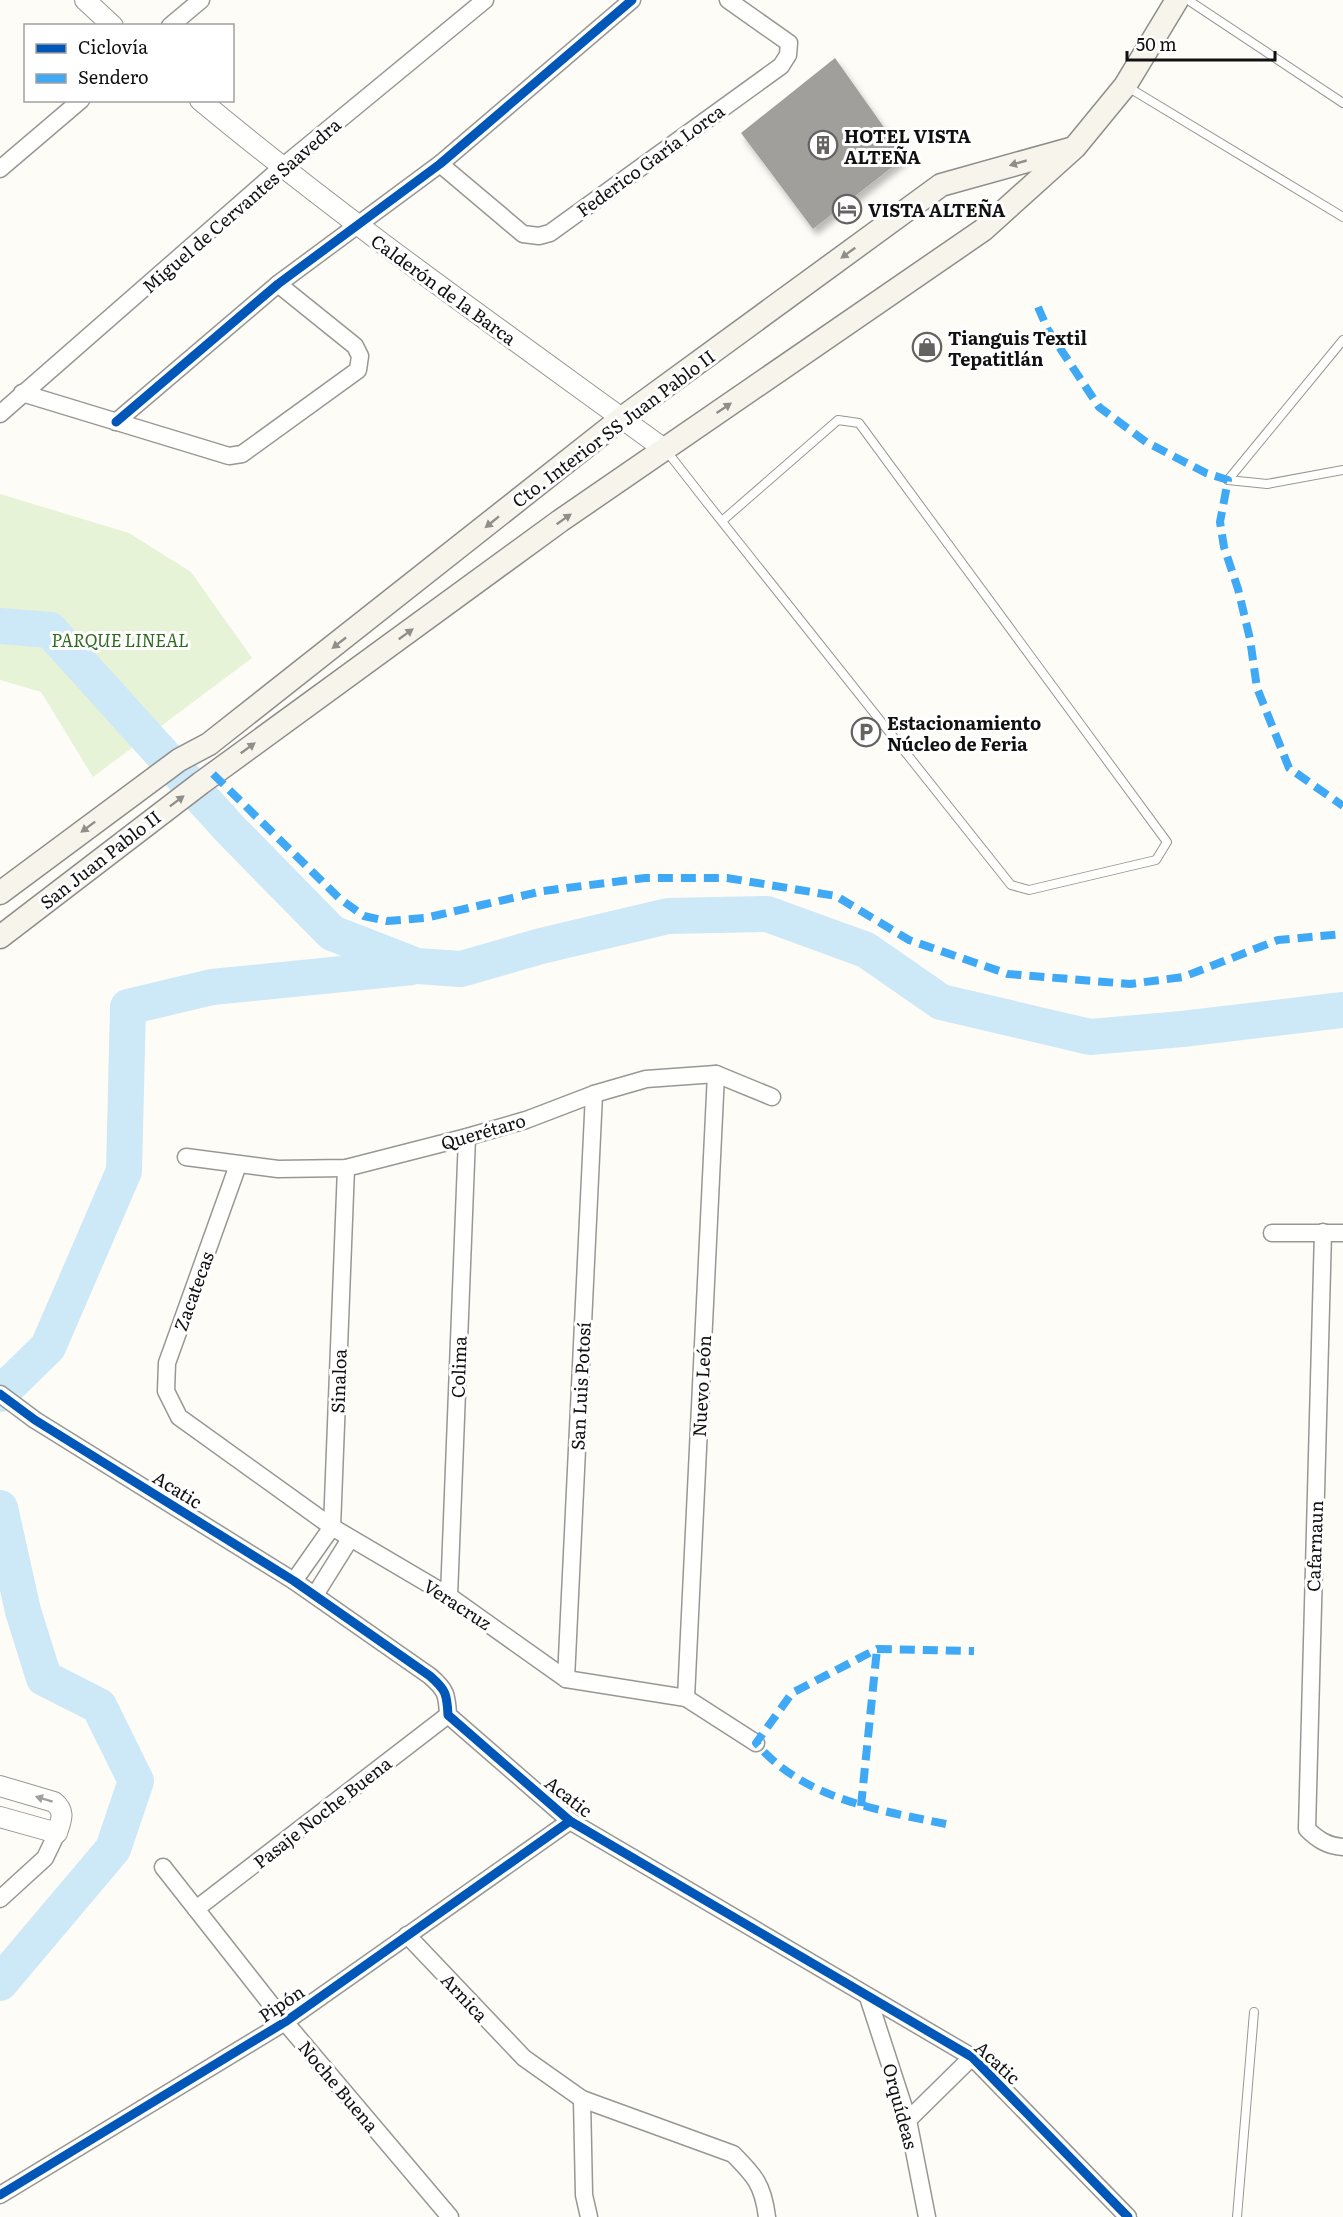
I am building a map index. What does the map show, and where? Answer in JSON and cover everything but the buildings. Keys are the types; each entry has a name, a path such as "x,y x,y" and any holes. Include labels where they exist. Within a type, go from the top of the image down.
{"main road":[{"path":"664,448 983,230 1075,147 1125,86 1177,0"},
{"name":"Cto. Interior SS Juan Pablo II","path":"179,760 209,744 622,418 941,185 1075,147"},
{"name":"San Juan Pablo II","path":"0,937 152,819 560,521 664,448"},
{"name":"San Juan Pablo II","path":"0,893 179,760"}],"street":[{"path":"85,0 111,24"},
{"path":"172,24 201,0"},
{"name":"Miguel de Cervantes Saavedra","path":"0,414 281,168 485,0"},
{"path":"116,422 278,285 440,164 632,0"},
{"name":"Federico Garía Lorca","path":"440,164 523,234 538,236 550,233 781,66 788,55 789,44 728,0"},
{"path":"0,169 79,102"},
{"name":"Calderón de la Barca","path":"202,102 281,168 356,225 664,448"},
{"path":"22,393 229,456 242,454 358,370 360,356 355,346 278,285"},
{"name":"Querétaro","path":"186,1157 238,1165 301,1170 346,1168 526,1120 594,1094 646,1079 716,1074 772,1097"},
{"name":"Nuevo León","path":"686,1698 716,1074"},
{"name":"San Luis Potosí","path":"566,1679 594,1094"},
{"name":"Colima","path":"449,1596 467,1137"},
{"name":"Zacatecas","path":"179,1418 166,1391 167,1363 238,1165"},
{"name":"Sinaloa","path":"332,1527 346,1168"},
{"name":"Cafarnaun","path":"1323,1232 1307,1829 1317,1839 1337,1846"},
{"path":"1272,1233 1343,1233"},
{"name":"Acatic","path":"0,1394 35,1420 294,1581 430,1676 444,1688 448,1715 570,1821 972,2056 1128,2217"},
{"name":"Veracruz","path":"179,1418 332,1527 449,1596 566,1679 686,1698 756,1743"},
{"path":"294,1581 332,1527"},
{"path":"315,1595 350,1539"},
{"name":"Pasaje Noche Buena","path":"196,1909 448,1715"},
{"path":"0,1785 54,1802 61,1808 63,1816 45,1858 0,1899"},
{"path":"0,1817 57,1833"},
{"name":"Pipón","path":"0,2195 285,2022 570,1821"},
{"name":"Noche Buena","path":"163,1867 285,2022 450,2217"},
{"name":"Arnica","path":"407,1935 524,2058 582,2099 732,2154 752,2173 764,2194 767,2217"},
{"name":"Orquídeas","path":"868,1997 908,2120 927,2217"},
{"path":"908,2120 972,2056"},
{"path":"582,2099 584,2195 589,2217"}],"lane":[{"path":"1188,0 1343,103"},
{"path":"1125,86 1343,217"},
{"path":"1343,340 1228,480 1267,484 1343,470"},
{"path":"664,448 1011,885 1029,890 1156,860 1167,842 859,423 838,420 722,521"},
{"path":"1237,2217 1254,2013"}],"green space":[{"name":"PARQUE LINEAL","path":"0,494 129,533 191,572 252,658 93,777 41,692 0,680"}],"waterway":[{"path":"0,626 50,630 229,828 332,933 417,966 461,969 541,946 668,916 767,914 866,950 941,1002 1090,1037 1182,1029 1343,1010"},
{"path":"0,1394 48,1347 124,1171 128,1007 212,987 412,967"},
{"path":"0,1508 23,1611 44,1678 99,1706 136,1781 113,1849 0,1983"}],"marked path":[{"path":"1038,307 1048,330 1099,407 1146,442 1206,473 1228,480 1220,522 1224,547 1238,589 1250,639 1257,688 1289,768 1343,806"},
{"path":"213,774 340,899 364,916 387,921 425,918 543,891 645,878 727,878 836,896 909,940 1008,974 1130,984 1183,977 1278,940 1343,934"},
{"path":"861,1806 877,1649"},
{"path":"946,1824 868,1807 819,1790 775,1762 756,1743 792,1693 877,1649 974,1651"}],"cycle path":[{"path":"116,422 278,284 440,164 632,0"},
{"path":"0,1394 35,1420 294,1581 430,1676 445,1693 448,1715 570,1821 972,2057 1128,2217"},
{"path":"0,2195 285,2022 570,1821"}],"place":[{"name":"HOTEL VISTA ALTEÑA","path":"823,145"},
{"name":"VISTA ALTEÑA","path":"847,209"},
{"name":"Tianguis Textil Tepatitlán","path":"927,347"},
{"name":"Estacionamiento Núcleo de Feria","path":"866,732"}]}
